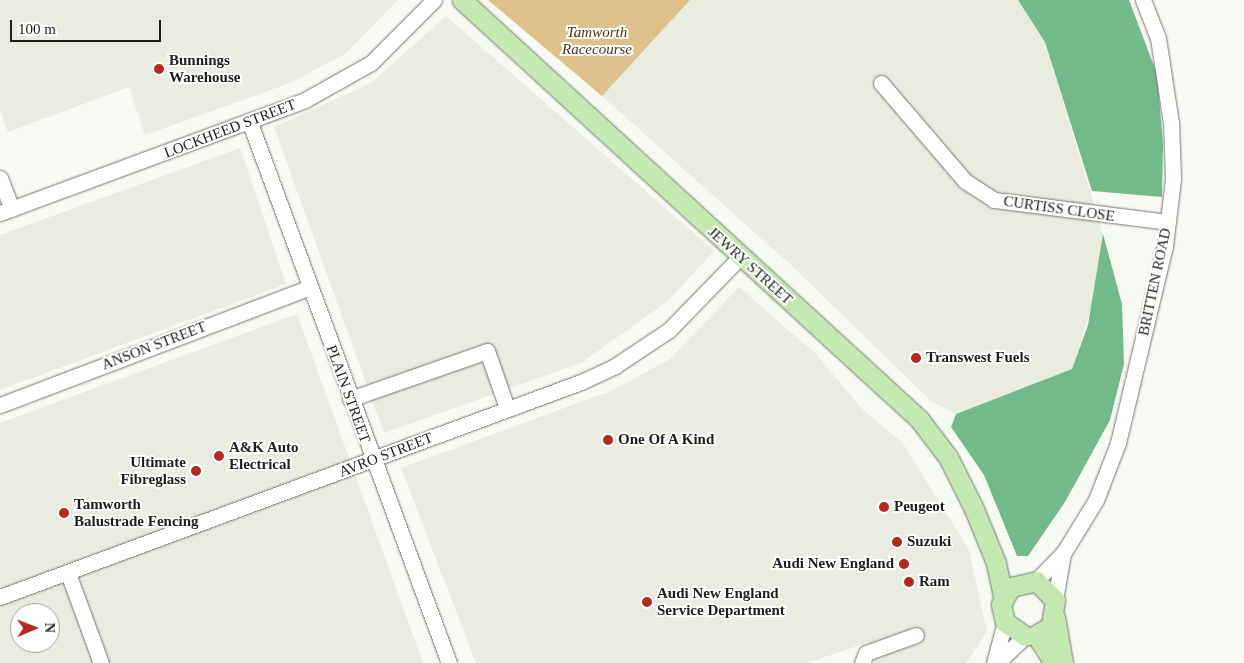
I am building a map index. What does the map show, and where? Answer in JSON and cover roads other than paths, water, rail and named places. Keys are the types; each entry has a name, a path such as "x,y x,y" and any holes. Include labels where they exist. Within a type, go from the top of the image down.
{"main road":[{"name":"JEWRY STREET","path":"462,0 740,257 919,419 948,457 996,563 1003,597 1005,622"},
{"name":"JEWRY STREET","path":"996,563 1028,582 1055,608"},
{"path":"1003,597 1028,582"},
{"path":"1030,636 1055,608"},
{"path":"1055,608 1063,663"},
{"path":"1005,622 1030,636 1054,663"}],"street":[{"name":"LOCKHEED STREET","path":"6,211 250,124 327,89 371,63 434,0"},
{"name":"BRITTEN ROAD","path":"1028,582 1064,552 1096,500 1118,443 1168,222 1173,179 1167,81 1158,38 1143,0"},
{"name":"CURTISS CLOSE","path":"881,83 965,181 994,200 1168,222"},
{"name":"PLAIN STREET","path":"250,124 308,288 449,663"},
{"path":"0,178 6,211"},
{"name":"AVRO STREET","path":"0,597 581,382 643,349 669,330 740,257"},
{"name":"ANSON STREET","path":"0,405 308,288"},
{"path":"350,398 486,351 507,408"},
{"name":"BRITTEN ROAD","path":"1055,608 1064,552"},
{"path":"68,573 101,663"},
{"path":"995,663 1005,622"},
{"path":"862,663 866,653 916,635"},
{"path":"995,663 1030,636"}],"place":[{"name":"Bunnings Warehouse","path":"159,69"},
{"name":"Transwest Fuels","path":"916,358"},
{"name":"One Of A Kind","path":"608,440"},
{"name":"A&K Auto Electrical","path":"219,456"},
{"name":"Ultimate Fibreglass","path":"196,471"},
{"name":"Peugeot","path":"884,507"},
{"name":"Tamworth Balustrade Fencing","path":"64,513"},
{"name":"Suzuki","path":"897,542"},
{"name":"Audi New England","path":"904,564"},
{"name":"Ram","path":"909,582"},
{"name":"Audi New England Service Department","path":"647,602"}],"park label":[{"name":"Tamworth Racecourse","path":"597,40"}]}
